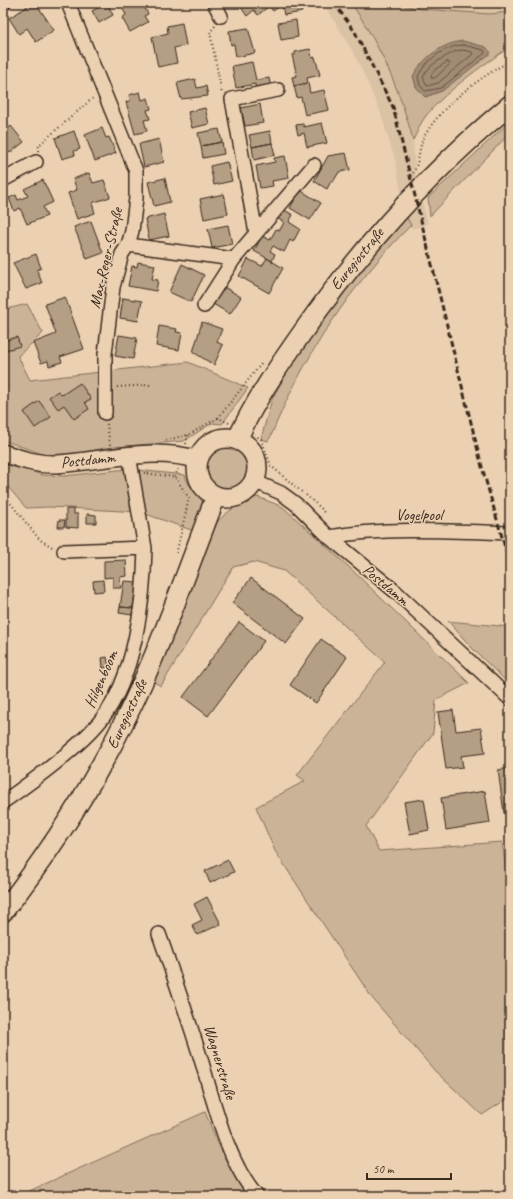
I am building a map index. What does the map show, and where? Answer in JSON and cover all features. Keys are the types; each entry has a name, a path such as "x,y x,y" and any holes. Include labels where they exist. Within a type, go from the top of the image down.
{"main road":[{"name":"Euregiostraße","path":"240,434 287,355 326,298 370,242 413,194 447,160 510,105"},
{"path":"240,434 252,452 256,462 257,472 254,481 245,492 233,498 216,496 208,492 200,481 196,469 198,460 202,451 209,444 218,439 228,438 240,434"},
{"name":"Euregiostraße","path":"3,912 70,818 109,751 127,716 166,625 216,496"}],"street":[{"name":"Max-Reger-Straße","path":"68,3 136,171 136,198 128,245 122,254 113,287 105,354 105,413"},
{"path":"214,3 221,16"},
{"path":"256,233 232,100 278,90"},
{"path":"3,180 36,162"},
{"path":"204,306 234,259 314,165"},
{"path":"128,245 234,259"},
{"name":"Postdamm","path":"3,453 28,461 56,464 130,455 184,455 198,460"},
{"name":"Hilgenboom","path":"3,802 58,760 102,720 110,707 127,667 135,641 144,588 145,548 130,455"},
{"name":"Postdamm","path":"254,481 281,493 296,504 329,537 396,592 510,699"},
{"name":"Vogelpool","path":"329,537 349,534 377,533 510,533"},
{"path":"64,551 145,548"},
{"name":"Wagnerstraße","path":"159,934 182,997 225,1134 244,1178 257,1196"}],"path":[{"path":"221,16 210,32 221,94 232,100"},
{"path":"36,162 39,145 103,89"},
{"path":"104,387 151,385"},
{"path":"105,413 112,457"},
{"path":"188,435 218,418 240,434 261,439 271,466 323,510 329,537"},
{"path":"175,477 189,498 176,557"},
{"path":"3,494 40,540 52,548 64,551"}],"shaded area":[{"path":"323,3 351,3 369,28 385,60 403,102 413,140 416,179 428,224 412,229 406,216 395,160 380,111 355,55"},
{"path":"351,3 394,3 421,9 490,14 510,12 510,47 476,71 440,100 423,120 413,140 402,103 388,68","holes":["484,59 442,91 425,97 420,64"]},
{"path":"394,3 510,3 510,12 490,14 421,9"},
{"path":"510,121 510,133 430,216 428,198"},
{"path":"406,216 411,225 368,272 330,323 298,378 271,436 268,441 261,439 272,399 293,361 338,292"},
{"path":"27,304 43,333 18,356 30,380 188,362 248,388 222,424 212,423 184,441 105,448 56,459 3,440 3,310"},
{"path":"222,446 230,446 235,447 242,452 247,459 247,477 242,484 235,489 222,490 214,487 207,480 204,472 204,464 207,456 214,449"},
{"path":"3,460 42,475 64,476 127,469 185,475 188,483 205,504 194,531 140,512 49,507 26,508 3,481"},
{"path":"258,497 283,507 350,568 469,683 436,700 433,733 366,826 379,851 502,842 508,882 510,882 510,1097 482,1115 435,1071 372,998 275,851 256,807 305,781 297,775 385,662 284,571 254,562 233,567 161,686 150,680 217,522 236,506"},
{"path":"448,621 510,627 510,685 472,648"},
{"path":"205,1112 229,1166 248,1196 28,1196 27,1192"}],"water":[{"path":"463,41 486,47 491,53 442,91 425,97 416,87 413,76 417,69 434,52 455,42"}],"building":[{"path":"25,3 48,3 39,8 54,30 36,42 27,28 19,34 9,18 27,7"},
{"path":"107,3 113,15 99,23 92,11"},
{"path":"134,3 142,3 148,14 144,16 148,22 130,32 122,18 126,15 123,9"},
{"path":"238,3 278,3 280,6 273,11 269,6 258,15 254,10 247,16"},
{"path":"282,3 300,3 302,12 284,15"},
{"path":"296,20 298,37 281,40 278,23"},
{"path":"182,23 186,45 174,48 177,63 158,67 152,37 168,33 167,26"},
{"path":"248,28 255,53 236,57 234,44 231,45 229,31"},
{"path":"310,49 312,58 315,57 320,75 307,78 308,83 294,86 292,77 297,76 292,55 295,55 295,52"},
{"path":"252,62 256,80 269,78 271,88 256,90 255,84 236,88 232,66"},
{"path":"195,79 197,88 206,86 208,96 181,99 177,83"},
{"path":"308,83 310,93 324,90 329,110 305,115 301,97 297,98 294,86"},
{"path":"140,92 142,100 148,98 151,109 147,110 150,119 144,120 147,131 135,134 126,102 130,101 129,95"},
{"path":"260,104 263,123 245,126 241,108"},
{"path":"205,108 209,124 192,128 188,112"},
{"path":"322,123 327,143 307,147 304,133 298,135 296,125 303,124 304,127"},
{"path":"11,126 24,142 10,153 3,145 3,133"},
{"path":"102,128 106,138 109,137 116,153 95,161 85,135"},
{"path":"219,129 222,142 201,146 198,133"},
{"path":"74,131 80,149 74,151 75,155 62,159 55,138"},
{"path":"270,131 272,143 252,147 249,135"},
{"path":"159,139 164,162 144,167 139,144"},
{"path":"222,142 224,154 203,158 201,146"},
{"path":"272,143 275,155 254,160 252,147"},
{"path":"346,153 350,170 339,172 333,182 331,181 327,189 314,181 328,156"},
{"path":"285,156 289,178 272,181 273,186 260,188 256,166 275,162 274,158"},
{"path":"227,162 232,181 214,185 210,166"},
{"path":"89,173 93,183 104,180 110,197 92,203 95,213 77,219 68,193 77,190 73,179"},
{"path":"165,178 170,202 154,206 148,182"},
{"path":"43,180 53,202 43,207 47,216 27,224 20,208 14,211 9,198 16,195 18,200 28,196 24,189"},
{"path":"300,190 321,203 310,220 290,208"},
{"path":"224,194 228,214 204,219 200,199"},
{"path":"3,206 7,208 3,217"},
{"path":"281,208 293,215 289,222 300,229 293,242 290,240 284,252 273,246 270,251 275,254 272,261 254,251 262,236 270,240 276,229 280,230 284,222 276,218"},
{"path":"164,214 169,236 149,240 145,219"},
{"path":"91,221 103,253 87,259 74,227"},
{"path":"228,225 232,244 212,248 208,229"},
{"path":"36,254 41,268 37,270 42,283 26,289 13,263"},
{"path":"267,258 283,268 269,293 239,276 248,259 262,266"},
{"path":"138,262 155,265 152,279 158,280 156,291 128,286 132,266 137,267"},
{"path":"182,264 204,275 191,302 169,292"},
{"path":"224,287 241,297 230,314 213,304"},
{"path":"65,297 84,349 60,357 62,362 49,366 48,361 41,363 33,343 56,334 45,304"},
{"path":"123,298 142,301 138,321 120,318"},
{"path":"202,322 222,329 217,342 223,345 214,365 193,352"},
{"path":"159,326 177,329 176,332 182,333 179,350 156,346"},
{"path":"119,335 137,338 133,359 115,356"},
{"path":"17,337 20,346 3,351 3,341"},
{"path":"80,383 91,399 85,402 89,409 74,419 64,405 58,409 49,397 58,391 62,395"},
{"path":"39,401 51,417 35,428 24,412"},
{"path":"66,509 74,509 74,514 78,514 78,528 66,527"},
{"path":"87,514 96,515 96,523 87,523"},
{"path":"59,520 65,520 64,527 58,527"},
{"path":"126,560 127,576 120,577 121,588 113,588 113,577 104,578 104,561"},
{"path":"251,578 305,619 286,644 232,603"},
{"path":"103,580 104,591 94,592 93,581"},
{"path":"124,581 137,582 133,608 120,607"},
{"path":"120,607 133,608 132,615 119,613"},
{"path":"239,622 264,641 208,716 183,697"},
{"path":"321,639 347,657 316,703 290,685"},
{"path":"107,657 109,667 103,668 102,658"},
{"path":"453,710 456,731 481,728 485,753 461,756 463,767 446,769 438,712"},
{"path":"510,768 510,812 504,813 498,770"},
{"path":"485,791 490,823 446,830 441,798"},
{"path":"424,799 429,830 410,834 404,802"},
{"path":"228,860 234,872 210,883 205,871"},
{"path":"207,897 221,924 197,935 192,925 202,920 194,904"}],"railway":[{"path":"334,3 355,32 393,107 482,467 510,565"},
{"path":"471,3 481,3"}]}
